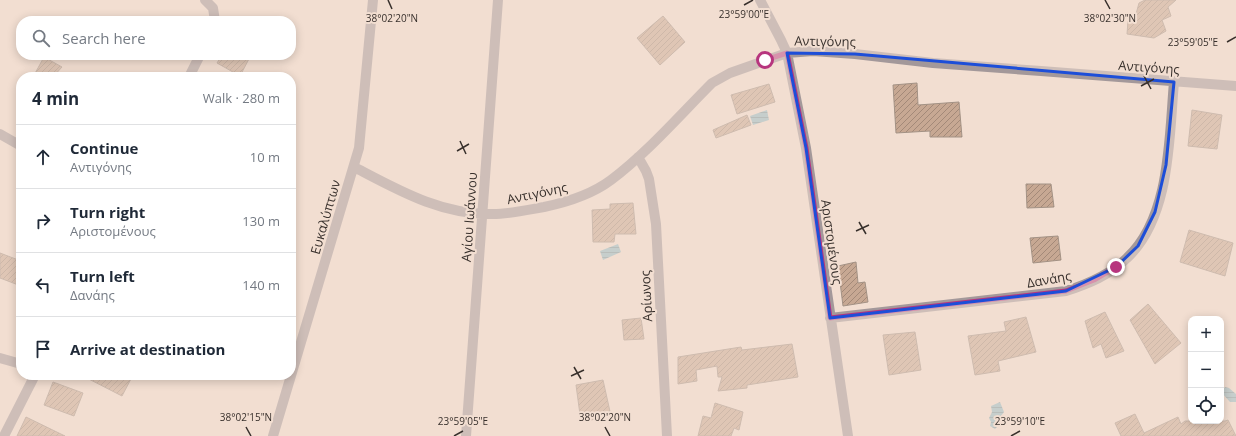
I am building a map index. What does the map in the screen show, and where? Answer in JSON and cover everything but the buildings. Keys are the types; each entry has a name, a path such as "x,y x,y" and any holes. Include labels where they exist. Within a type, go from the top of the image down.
{"street":[{"path":"205,0 213,8 214,16"},
{"name":"Ευκαλύπτων","path":"296,362 354,167 361,137 373,0"},
{"name":"Αγίου Ιωάννου","path":"466,436 498,0"},
{"name":"Αριστομένους","path":"760,0 787,53 806,148 848,436"},
{"name":"Αντιγόνης","path":"354,167 422,201 454,210 495,214 554,205 580,197 599,188 611,180 638,157 712,83 730,73 787,53 842,53 940,63 1236,86"},
{"path":"192,72 198,60"},
{"name":"Δανάης","path":"830,318 1066,291 1090,282 1116,267 1128,258 1138,246 1155,212 1166,165 1174,82"},
{"path":"0,134 16,143"},
{"name":"Αρίωνος","path":"638,157 649,179 656,224 667,436"},
{"path":"0,358 16,363"},
{"path":"4,436 33,380"},
{"name":"Ευκαλύπτων","path":"274,436 291,380"}],"highlighted area":[{"path":"787,53 855,54 1174,82 1166,165 1155,212 1138,246 1116,267 1066,291 830,318 806,148"}],"water":[{"path":"767,110 769,120 753,125 750,116"},
{"path":"618,244 621,252 603,260 600,251"},
{"path":"1224,388 1229,388 1236,394 1236,402 1230,402 1224,395"},
{"path":"1000,402 1004,412 1001,416 1005,421 1000,427 995,429 990,426 991,422 989,418 992,412 991,406"}],"route":[{"path":"765,60 787,53 806,148 830,318 1066,291 1105,275 1116,267"}]}
